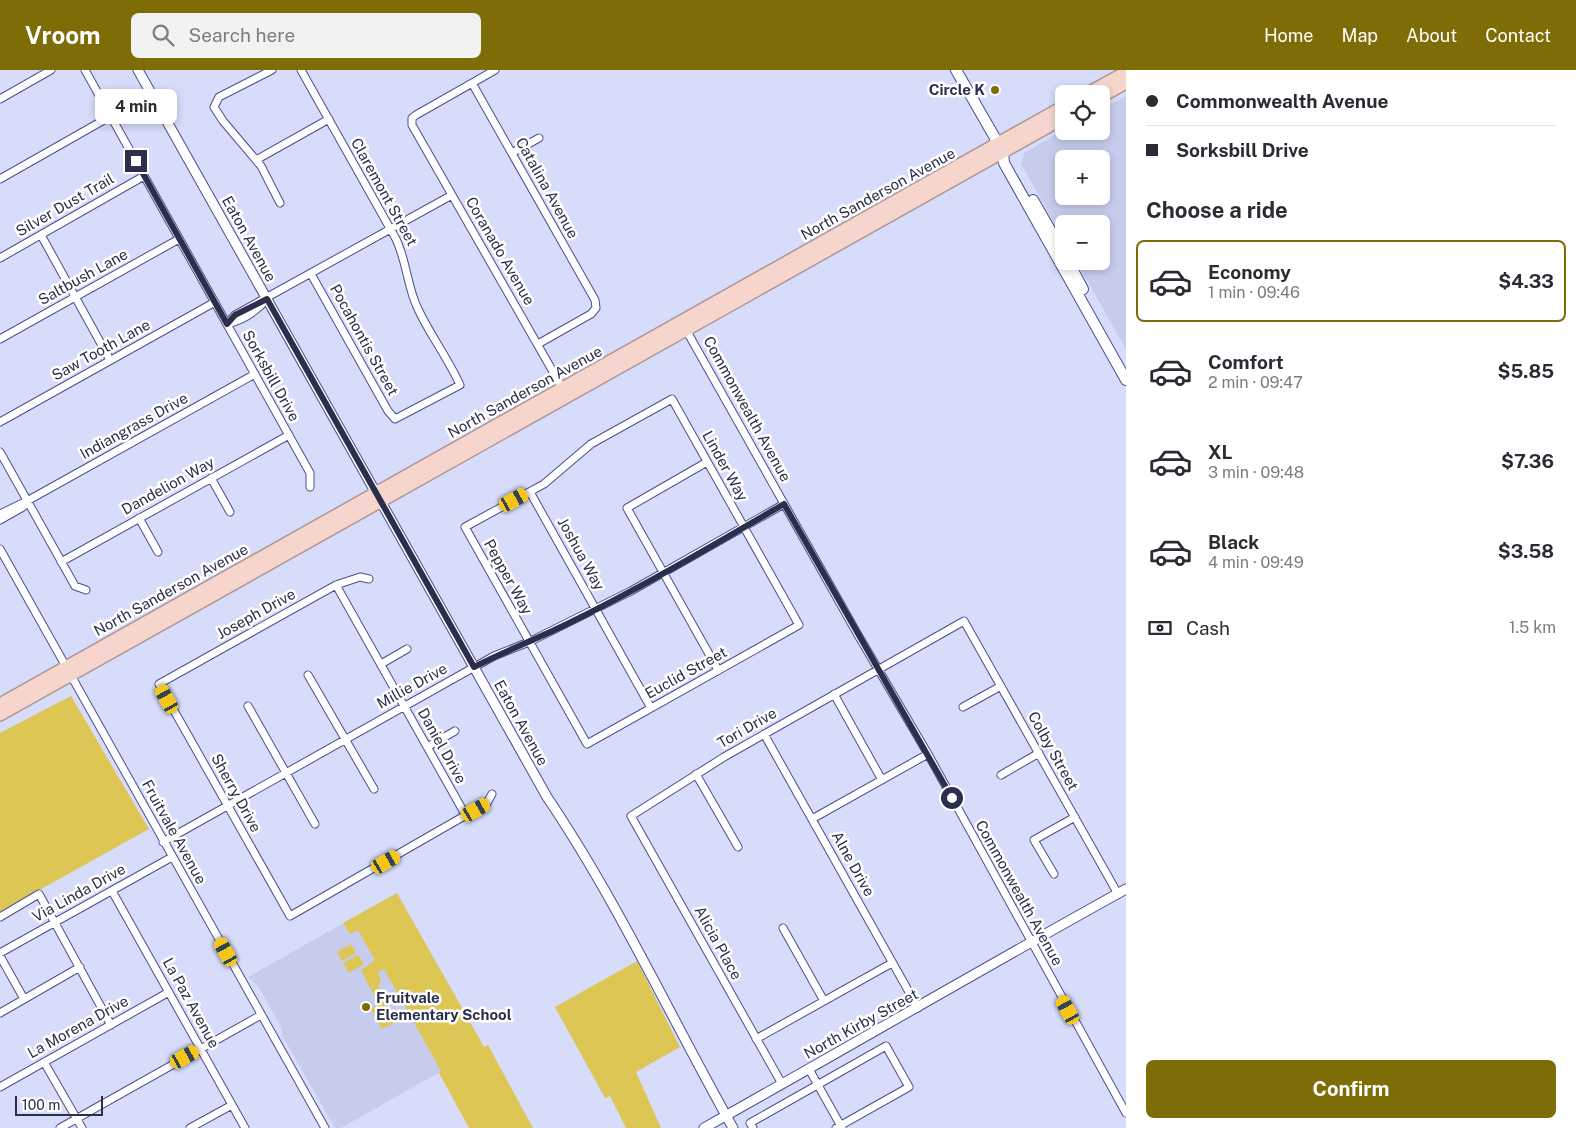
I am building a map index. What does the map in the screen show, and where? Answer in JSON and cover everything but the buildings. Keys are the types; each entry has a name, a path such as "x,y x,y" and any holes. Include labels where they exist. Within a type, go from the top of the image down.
{"highway":[{"path":"1102,85 1126,72"},
{"path":"1110,92 1126,83"},
{"name":"North Sanderson Avenue","path":"1001,148 1055,112"},
{"name":"North Sanderson Avenue","path":"0,715 69,671 684,325 1001,148 1055,122"},
{"name":"North Sanderson Avenue","path":"0,704 69,671"}],"main road":[{"path":"956,70 1055,238"},
{"path":"1001,148 1004,163 1126,380"},
{"path":"1073,270 1126,366"}],"street":[{"path":"0,99 51,70"},
{"name":"Sorksbill Drive","path":"85,70 310,473 310,487"},
{"name":"Eaton Avenue","path":"138,70 547,797 572,834 649,971 732,1128"},
{"path":"272,70 215,101 214,106 223,122 256,160 280,203"},
{"name":"Claremont Street","path":"301,70 391,229 404,257 409,284 418,309 460,385 395,419"},
{"path":"472,83 495,70"},
{"name":"Coranado Avenue","path":"472,83 412,118 412,125 565,392"},
{"name":"Catalina Avenue","path":"472,83 595,300 596,308 591,314 538,344"},
{"path":"0,179 111,116"},
{"path":"256,160 329,119"},
{"path":"512,154 539,138"},
{"name":"Silver Dust Trail","path":"0,258 144,176"},
{"path":"227,324 235,315 452,195"},
{"path":"41,235 110,360"},
{"name":"Saltbush Lane","path":"0,339 179,239"},
{"name":"Pocahontis Street","path":"311,274 388,411 395,419"},
{"name":"Saw Tooth Lane","path":"0,422 215,302"},
{"name":"Commonwealth Avenue","path":"684,325 858,636 928,754 1126,1113"},
{"name":"Indiangrass Drive","path":"0,514 27,501 255,374"},
{"name":"Linder Way","path":"530,492 558,474 598,440 672,398 799,625"},
{"name":"Dandelion Way","path":"61,562 289,435"},
{"path":"0,452 75,586 86,590"},
{"path":"707,462 627,508 718,670"},
{"path":"211,478 230,512"},
{"name":"Pepper Way","path":"530,492 465,527 587,744"},
{"name":"Joshua Way","path":"530,492 652,708"},
{"name":"Indiangrass Drive","path":"0,520 23,507 27,501"},
{"name":"Millie Drive","path":"163,842 494,656 529,642 663,573 784,504"},
{"path":"139,518 158,552"},
{"name":"Fruitvale Avenue","path":"0,549 325,1128"},
{"name":"Joseph Drive","path":"159,684 336,585 360,577 370,578"},
{"name":"Daniel Drive","path":"336,585 466,816"},
{"name":"Tori Drive","path":"630,816 764,734 964,621"},
{"name":"Colby Street","path":"964,621 1075,817 1122,891"},
{"name":"Euclid Street","path":"587,744 799,625"},
{"path":"381,664 407,649"},
{"path":"308,675 374,789"},
{"name":"Sherry Drive","path":"159,684 290,916 466,816"},
{"path":"963,707 1001,686"},
{"path":"834,694 882,780"},
{"path":"248,706 315,824"},
{"path":"427,747 455,731"},
{"name":"Alne Drive","path":"764,734 918,1008"},
{"path":"1001,775 1039,753"},
{"path":"812,819 928,754"},
{"path":"696,774 738,847"},
{"path":"466,816 487,804 492,794"},
{"name":"Alicia Place","path":"630,816 782,1084"},
{"path":"1054,874 1034,840 1075,817"},
{"name":"Via Linda Drive","path":"0,955 54,922 172,857"},
{"name":"La Paz Avenue","path":"112,891 245,1128"},
{"name":"North Kirby Street","path":"704,1128 918,1008 1030,941 1122,891"},
{"path":"0,916 39,894 111,1024"},
{"path":"783,928 824,1001"},
{"path":"0,955 24,999"},
{"path":"756,1039 892,963"},
{"path":"0,1012 80,967"},
{"name":"La Morena Drive","path":"0,1087 169,992"},
{"path":"60,1128 261,1015"},
{"path":"753,1128 750,1122 817,1084 886,1046 909,1087 840,1127 817,1084 809,1069"},
{"path":"44,1062 82,1128"},
{"path":"190,1128 232,1104"}],"shaded area":[{"path":"1126,96 1126,349 1081,270 1110,270 1110,215 1055,215 1055,224 1021,164 1024,153 1055,135 1055,140 1110,140 1110,104"},
{"path":"71,696 149,829 0,912 0,733"},
{"name":"Fruitvale Elementary School","path":"397,893 484,1047 341,1128 335,1128 282,1035 282,1029 258,986 248,977"},
{"path":"397,893 484,1047 488,1045 533,1128 469,1128 439,1073 441,1071 384,969 378,973 381,981 378,986 385,997 380,1000 375,997 361,970 375,960 358,930 350,934 343,923"},
{"path":"351,944 356,953 342,961 337,952"},
{"path":"358,955 364,964 349,973 343,963"},
{"path":"637,961 680,1047 636,1072 661,1128 626,1128 610,1096 605,1098 555,1007"},
{"path":"384,1001 390,1011 376,1018 371,1009"},
{"path":"391,1012 396,1022 382,1029 377,1020"}],"place":[{"name":"Circle K","path":"995,90"},
{"name":"Fruitvale Elementary School","path":"366,1007"}],"route":[{"path":"136,161 227,324 235,315 267,299 474,667 494,656 518,648 563,626 744,528 784,504 952,798"}]}
